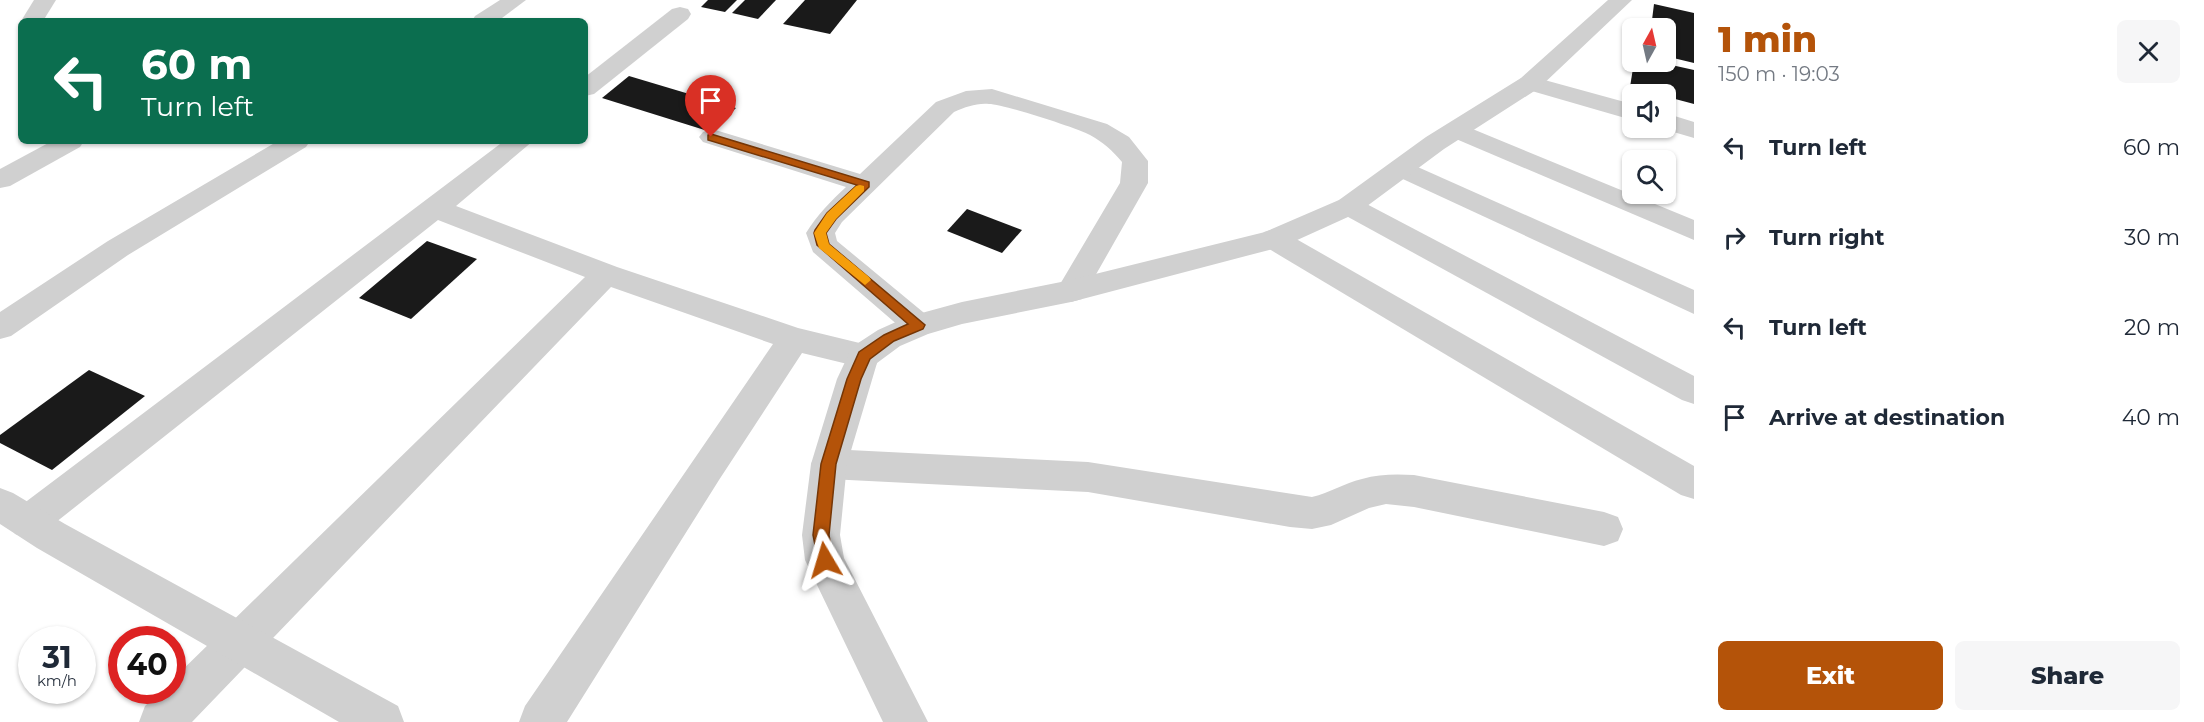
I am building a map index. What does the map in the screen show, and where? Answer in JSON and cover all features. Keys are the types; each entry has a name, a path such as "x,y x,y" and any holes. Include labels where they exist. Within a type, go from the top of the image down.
{"street":[{"path":"34,18 45,0"},
{"path":"488,18 515,0"},
{"path":"906,722 825,560 821,535 829,464 854,379 864,356 889,338 918,325 962,313 1071,291 1274,239 1349,206 1436,143 1530,83 1621,0"},
{"path":"588,88 680,14"},
{"path":"1530,83 1622,109"},
{"path":"918,325 823,245 820,233 831,216 945,107 966,98 992,96 1098,129 1120,143 1136,161 1134,183 1071,291"},
{"path":"1676,125 1694,130"},
{"path":"1458,131 1694,231"},
{"path":"711,137 865,184"},
{"path":"0,180 66,144"},
{"path":"0,328 118,248 285,144"},
{"path":"382,722 14,513 435,208 516,144"},
{"path":"1402,168 1694,303"},
{"path":"1349,206 1694,391"},
{"path":"435,208 606,274 794,339 864,356"},
{"path":"1274,239 1694,484"},
{"path":"161,722 606,274"},
{"path":"542,722 706,469 794,339"},
{"path":"829,464 1088,477 1312,513 1331,509 1362,494 1386,489 1414,491 1604,529"}],"building":[{"path":"708,0 737,0 725,12 701,7"},
{"path":"745,0 776,0 758,19 732,13"},
{"path":"805,0 857,0 830,34 783,24"},
{"path":"1654,4 1694,13 1694,63 1676,59 1676,18 1652,18"},
{"path":"1676,66 1694,70 1694,104 1676,99 1676,84 1630,84 1632,72 1676,72"},
{"path":"629,76 736,108 711,132 602,98"},
{"path":"967,209 1022,230 1002,253 947,231"},
{"path":"427,241 477,259 411,319 359,298"},
{"path":"89,370 145,396 52,470 0,443 0,435"}],"slow traffic":[{"path":"860,189 831,216 820,233 823,245 865,280"}],"route":[{"path":"711,137 865,184 831,216 820,233 823,245 918,325 889,338 864,356 854,379 829,464 821,535 825,560"}]}
